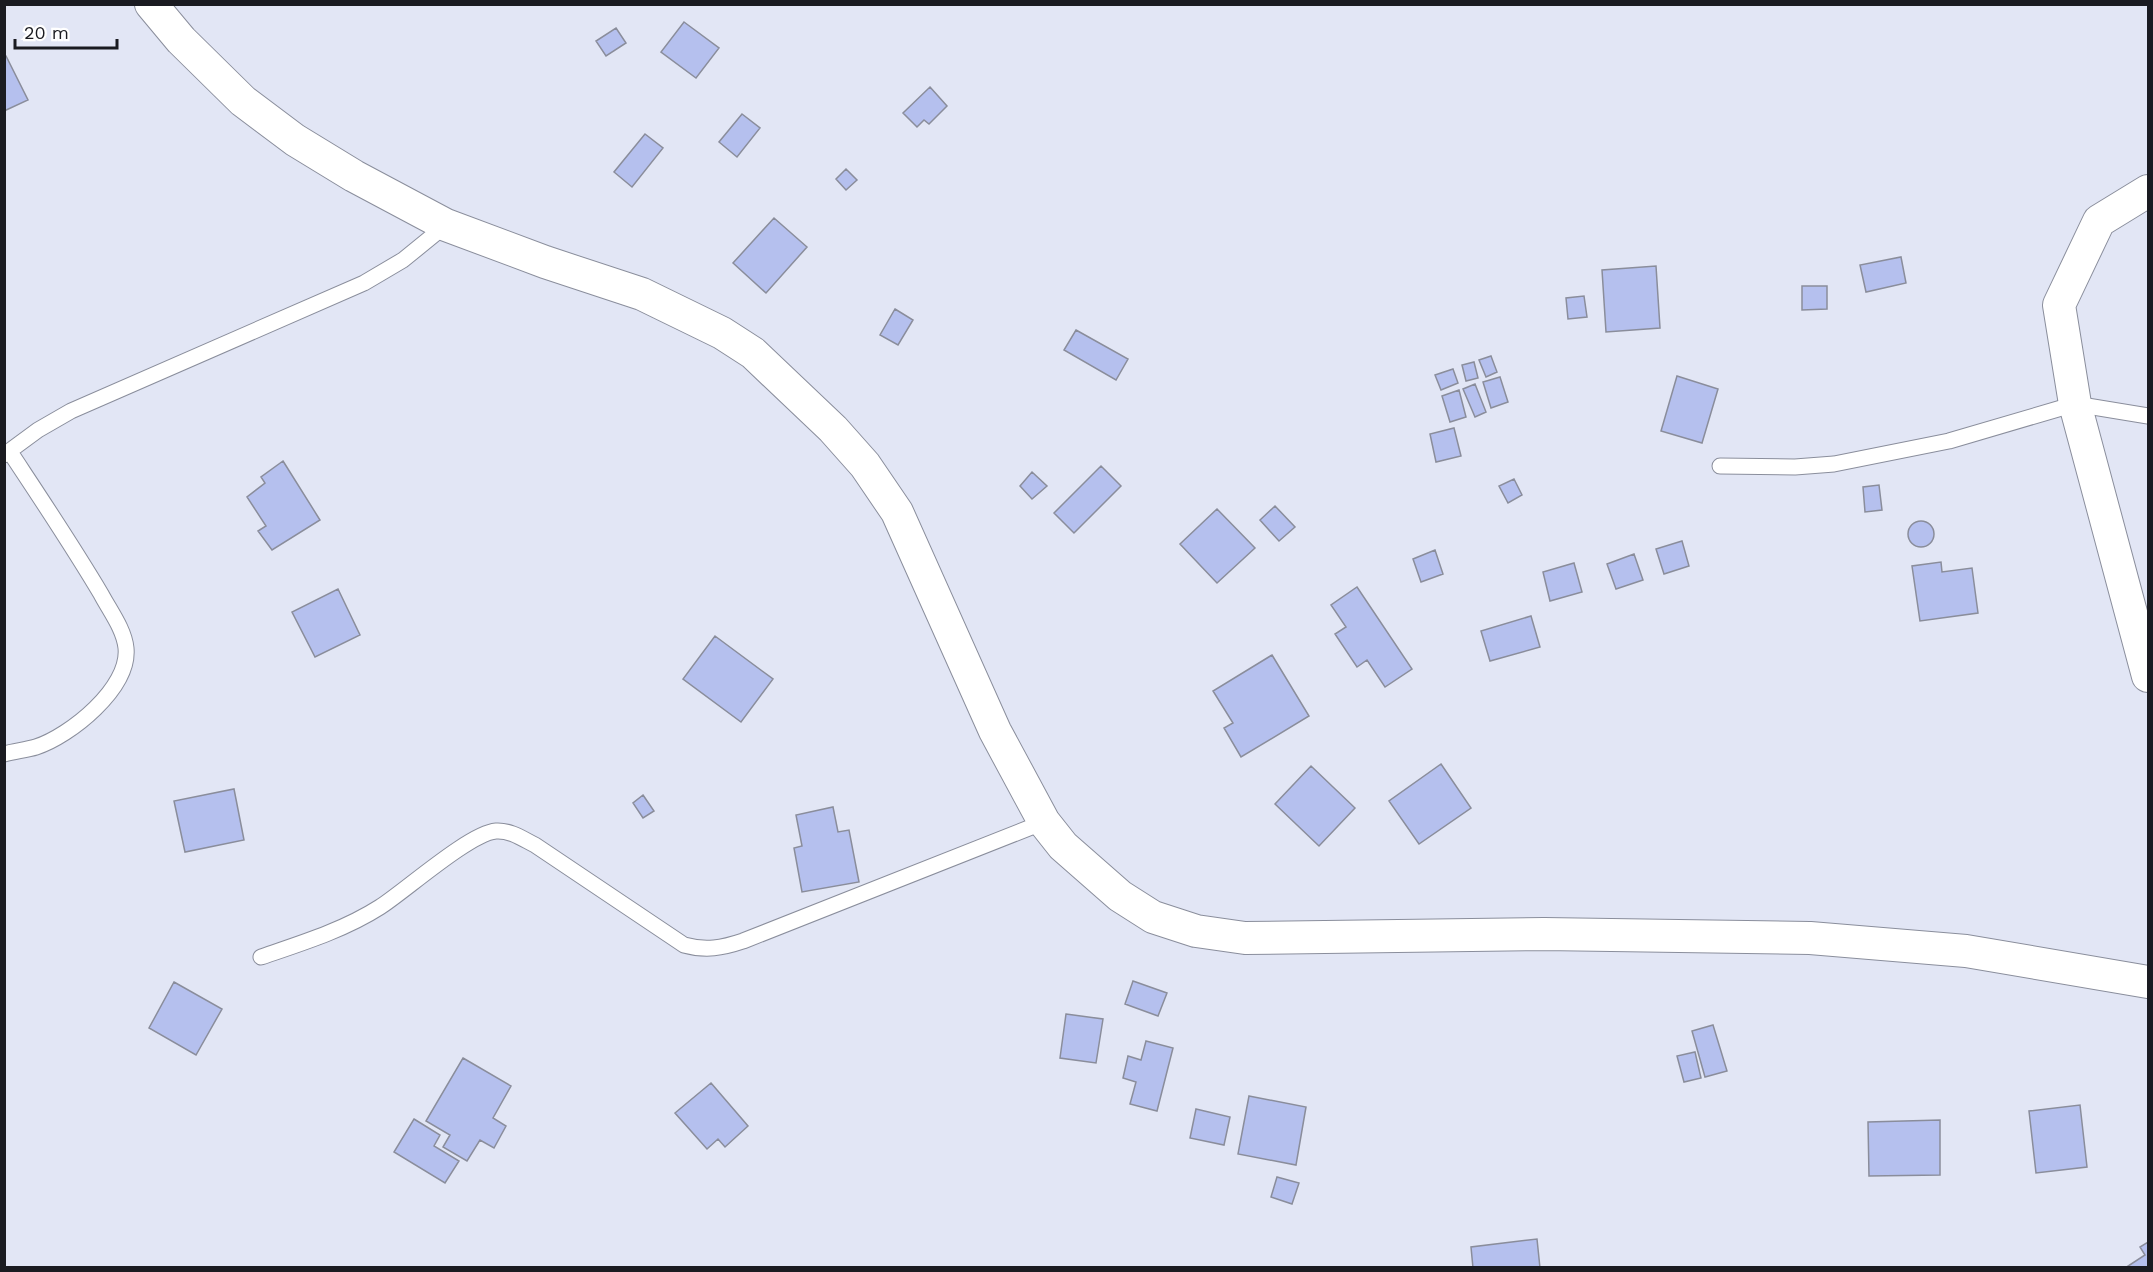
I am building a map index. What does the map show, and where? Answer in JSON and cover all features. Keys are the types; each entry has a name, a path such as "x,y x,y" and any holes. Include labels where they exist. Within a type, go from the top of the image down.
{"street":[{"path":"151,4 182,40 243,101 295,141 354,176 446,225 545,262 642,294 722,333 753,353 833,429 865,465 897,512 995,731 1044,822 1063,846 1120,896 1153,917 1196,931 1245,938 1544,934 1810,938 1966,951 2148,982"},
{"path":"2148,191 2099,221 2059,305 2075,404 2148,676"}],"lane":[{"path":"4,754 45,743 62,735 89,715 108,695 123,668 126,656 126,646 120,629 70,541 7,453 38,430 71,411 364,283 403,260 446,225"},
{"path":"1720,466 1796,467 1844,463 1949,441 2075,404 2148,416"},
{"path":"261,957 319,938 379,907 480,836 496,831 513,834 535,845 684,945 700,949 721,948 743,941 1044,822"}],"building":[{"path":"684,22 719,48 696,78 661,52"},
{"path":"616,28 626,43 606,56 596,41"},
{"path":"4,56 28,100 4,111"},
{"path":"930,87 947,106 929,124 924,120 917,127 903,113"},
{"path":"742,114 760,128 737,157 719,142"},
{"path":"645,134 663,148 632,187 614,172"},
{"path":"846,169 857,180 846,190 836,179"},
{"path":"774,218 807,247 766,293 733,263"},
{"path":"1901,257 1906,283 1866,292 1860,265"},
{"path":"1656,266 1660,328 1606,332 1602,270"},
{"path":"1802,286 1827,286 1827,309 1802,310"},
{"path":"1584,296 1587,317 1568,319 1566,298"},
{"path":"895,309 913,320 898,345 880,335"},
{"path":"1076,330 1128,359 1116,380 1064,350"},
{"path":"1491,356 1497,372 1486,377 1479,360"},
{"path":"1474,362 1478,378 1466,381 1462,365"},
{"path":"1453,369 1458,383 1441,390 1435,375"},
{"path":"1677,376 1718,389 1702,443 1661,431"},
{"path":"1500,377 1508,402 1491,408 1483,382"},
{"path":"1475,384 1486,412 1475,417 1463,389"},
{"path":"1459,390 1466,417 1450,422 1442,396"},
{"path":"1454,428 1461,456 1436,462 1430,434"},
{"path":"283,461 320,520 272,550 258,531 266,526 247,497 265,483 261,477"},
{"path":"1101,466 1121,486 1074,533 1054,513"},
{"path":"1032,472 1047,486 1032,499 1020,486"},
{"path":"1514,479 1522,495 1508,503 1499,486"},
{"path":"1879,485 1882,510 1865,512 1863,487"},
{"path":"1275,506 1295,527 1279,541 1260,520"},
{"path":"1217,509 1255,548 1217,583 1180,544"},
{"path":"1921,521 1930,525 1934,534 1930,543 1921,547 1912,543 1908,534 1912,525"},
{"path":"1682,541 1689,566 1664,574 1656,549"},
{"path":"1435,550 1443,574 1421,582 1413,559"},
{"path":"1634,554 1643,580 1616,589 1607,564"},
{"path":"1941,562 1942,572 1972,568 1978,613 1920,621 1912,566"},
{"path":"1574,563 1582,592 1550,601 1543,572"},
{"path":"1357,587 1412,669 1385,687 1367,660 1357,667 1335,634 1346,627 1331,605"},
{"path":"338,589 360,635 315,657 292,612"},
{"path":"1531,616 1540,647 1490,661 1481,631"},
{"path":"715,636 773,679 741,722 683,679"},
{"path":"1272,655 1309,716 1241,757 1224,728 1233,723 1213,691"},
{"path":"1441,764 1471,808 1419,844 1389,801"},
{"path":"1311,766 1355,808 1319,846 1275,804"},
{"path":"234,789 244,840 185,852 174,801"},
{"path":"643,795 654,811 643,818 633,803"},
{"path":"833,807 838,832 849,830 859,882 802,892 794,848 802,846 796,815"},
{"path":"1133,981 1167,993 1158,1016 1125,1004"},
{"path":"174,982 222,1009 196,1055 149,1028"},
{"path":"1066,1014 1103,1019 1096,1063 1060,1058"},
{"path":"1713,1025 1727,1071 1705,1077 1692,1031"},
{"path":"1146,1041 1173,1048 1157,1111 1130,1104 1136,1082 1123,1078 1128,1056 1141,1060"},
{"path":"1695,1052 1701,1078 1684,1082 1677,1056"},
{"path":"463,1058 511,1086 493,1118 506,1126 494,1148 480,1140 467,1161 443,1147 450,1135 426,1121"},
{"path":"711,1083 748,1126 725,1147 718,1139 707,1149 675,1113"},
{"path":"1249,1096 1306,1107 1296,1165 1238,1154"},
{"path":"2080,1105 2087,1167 2036,1173 2029,1111"},
{"path":"1196,1109 1230,1117 1224,1145 1190,1138"},
{"path":"414,1119 440,1135 434,1146 459,1161 445,1183 394,1152"},
{"path":"1940,1120 1940,1175 1869,1176 1868,1122"},
{"path":"1277,1177 1299,1183 1292,1204 1271,1197"},
{"path":"1537,1239 1540,1268 1473,1268 1471,1247"},
{"path":"2148,1242 2148,1268 2125,1268 2145,1255 2140,1247"}]}
